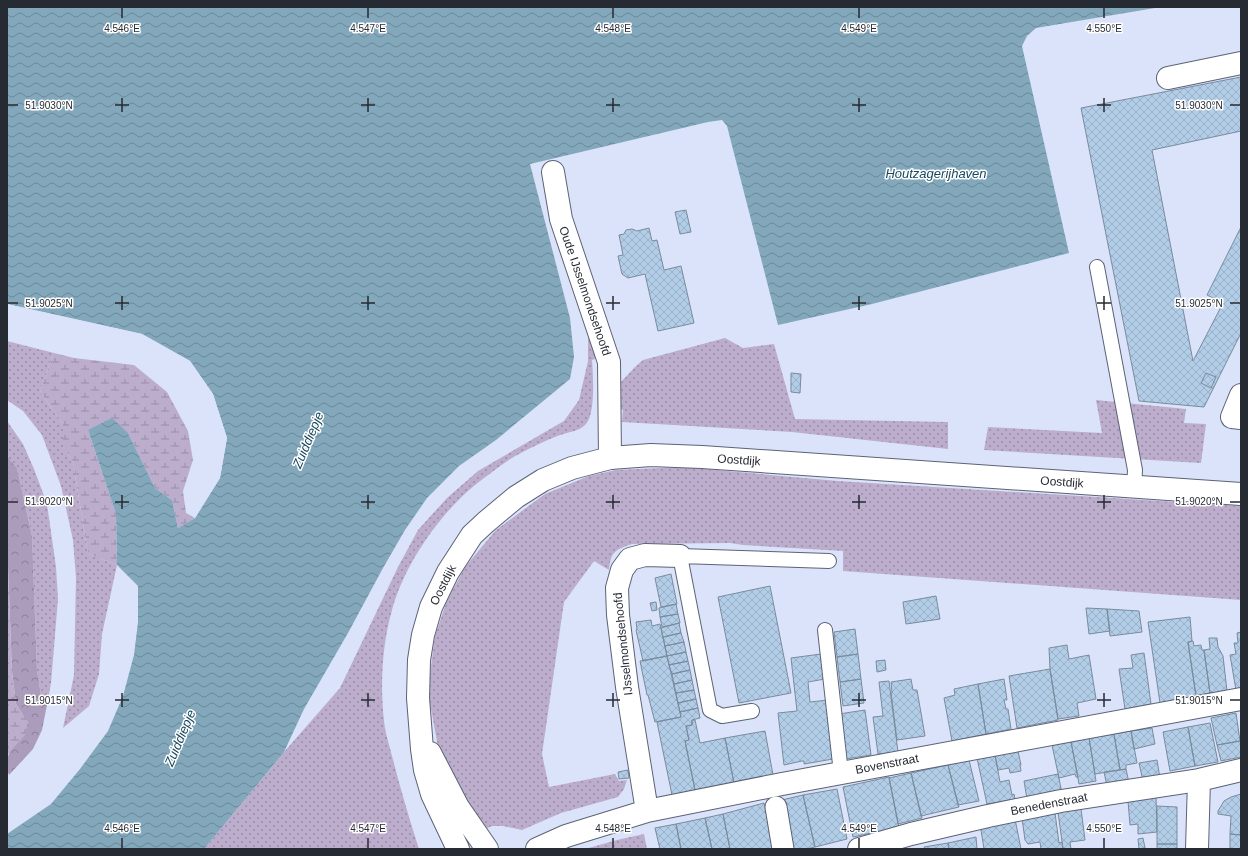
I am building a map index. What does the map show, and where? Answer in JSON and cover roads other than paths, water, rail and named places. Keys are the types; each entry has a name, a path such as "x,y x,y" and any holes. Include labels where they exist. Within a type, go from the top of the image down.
{"street":[{"path":"1168,78 1241,63"},
{"name":"Oude IJsselmondsehoofd","path":"553,172 561,219 609,362 610,458"},
{"path":"1236,417 1241,395"},
{"name":"Oostdijk","path":"458,849 432,794 425,770 418,698 419,660 423,635 431,607 448,572 472,535 501,508 530,487 543,480 572,468 610,458 651,455 702,457 1134,488 1241,494"},
{"name":"IJsselmondsehoofd","path":"647,810 629,698 618,615 617,588 622,570 630,559 645,555 680,556"},
{"name":"Bovenstraat","path":"537,849 566,836 647,810 1241,699"},
{"name":"Oostdijk","path":"421,736 458,807 488,849"},
{"name":"Benedenstraat","path":"859,849 911,834 1061,801 1199,780 1241,770"},
{"path":"1197,849 1199,780"},
{"path":"776,807 783,849"}],"lane":[{"path":"1097,267 1135,470 1134,488"},
{"path":"680,556 710,710 722,716 752,711"},
{"name":"IJsselmondsehoofd","path":"680,556 829,561"},
{"path":"825,630 841,773"}],"water":[{"path":"7,7 1161,7 1036,28 1027,36 1022,46 1069,253 872,304 778,325 727,126 722,120 530,164 570,318 574,357 570,379 496,440 459,466 427,498 405,530 383,568 348,633 304,709 284,752 204,849 7,849 7,834 51,804 80,769 108,731 123,696 134,655 138,622 138,586 117,565 116,514 88,430 112,418 128,433 155,488 172,500 178,528 195,518 220,478 227,438 213,394 190,361 142,334 7,304"}],"water label":[{"name":"Houtzagerijhaven","path":"936,173"},
{"name":"Zuiddiepje","path":"308,440"},
{"name":"Zuiddiepje","path":"180,738"}]}
